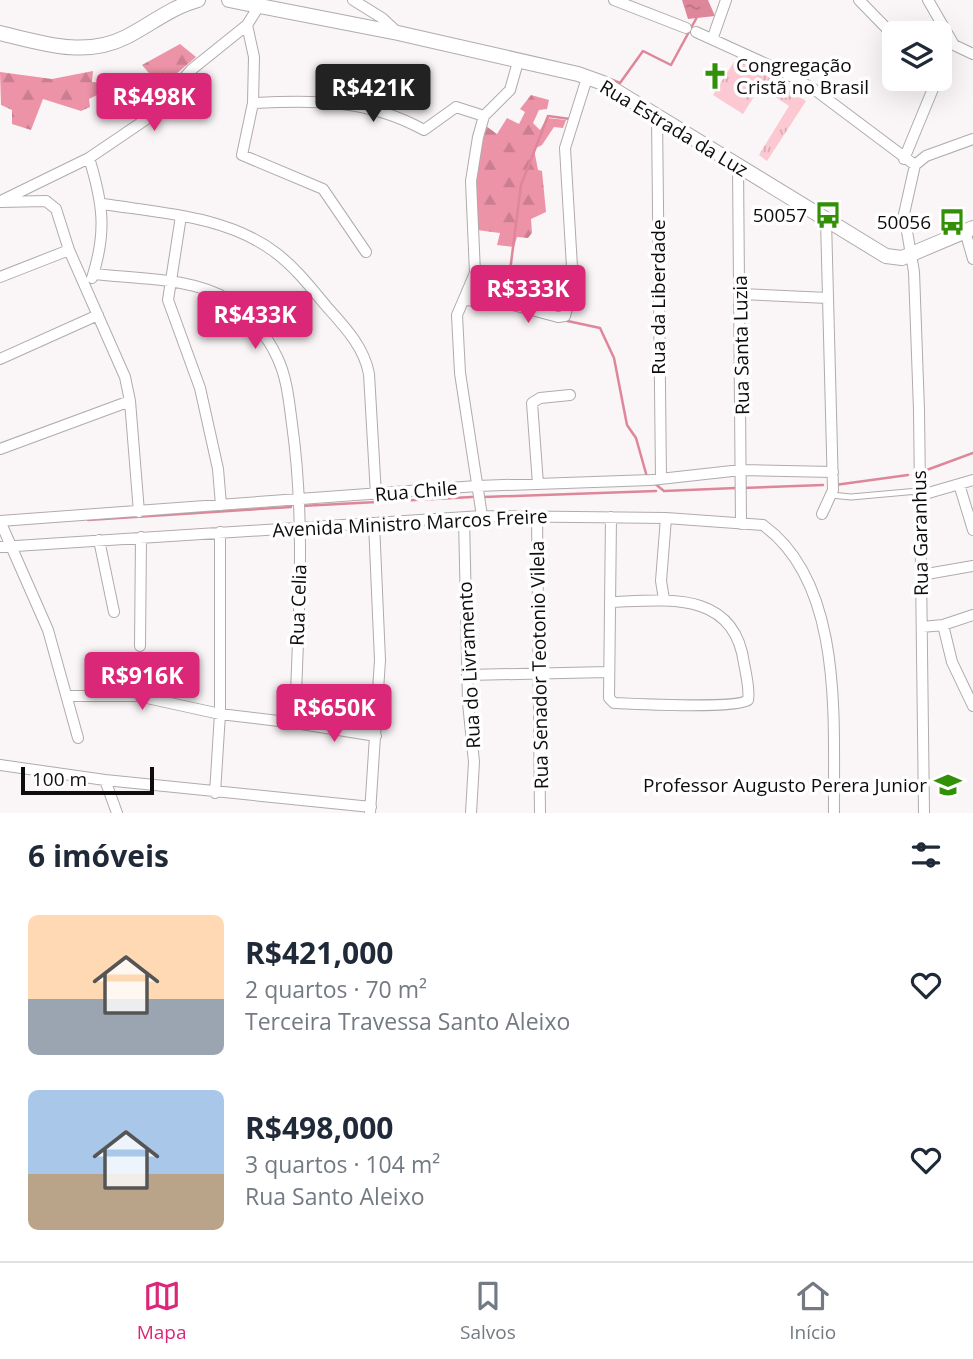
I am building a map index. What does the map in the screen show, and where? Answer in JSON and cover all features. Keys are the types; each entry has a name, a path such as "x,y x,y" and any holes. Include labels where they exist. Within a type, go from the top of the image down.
{"main road":[{"path":"0,33 80,49 125,38 170,12 198,0"},
{"name":"Rua Estrada da Luz","path":"229,0 398,33 587,78 616,90 886,256 897,258 911,254 969,230"}],"street":[{"path":"353,0 382,18 398,33"},
{"path":"614,0 713,37 814,90 913,162 973,139"},
{"path":"713,37 726,0"},
{"path":"859,0 882,24"},
{"path":"928,0 939,21"},
{"path":"0,202 89,158 148,118 191,70 247,25 259,6"},
{"path":"247,25 254,57 253,103 242,155 323,190 366,252"},
{"path":"952,42 959,50 973,54"},
{"path":"952,55 959,50"},
{"path":"466,300 475,273 471,171 485,116 509,92 518,62"},
{"path":"482,516 457,347 457,315 461,301 466,300 513,305 558,317 565,316 573,284 565,148 587,78"},
{"name":"Rua Garanhus","path":"924,813 919,410 911,254 904,215 913,162 934,91"},
{"path":"253,103 316,100 370,108 397,115 426,130 453,108 485,116"},
{"name":"Rua da Liberdade","path":"657,116 660,478"},
{"path":"87,293 94,274 103,204 89,158"},
{"name":"Rua Santa Luzia","path":"738,165 741,524"},
{"path":"0,202 52,203 87,293 125,377 130,401 139,512"},
{"path":"103,204 181,216 242,232 276,252 294,268 349,332 364,358 369,374 376,495"},
{"path":"181,216 168,300 200,388 218,469 221,505"},
{"path":"822,514 831,495 833,477 826,220"},
{"path":"969,230 973,259"},
{"path":"0,277 69,250"},
{"name":"Rua Celia","path":"94,274 205,290 233,303 272,348 288,395 300,529 295,723"},
{"path":"740,294 828,298"},
{"path":"0,359 97,316"},
{"path":"538,484 531,403 540,398 570,394"},
{"path":"0,449 130,401"},
{"name":"Rua Chile","path":"0,521 538,484 660,478 740,482 833,477"},
{"path":"918,494 973,480"},
{"path":"959,484 973,530"},
{"name":"Avenida Ministro Marcos Freire","path":"0,547 482,516 666,518 766,527 802,567 811,586 832,672 834,813"},
{"name":"Rua Senador Teotonio Vilela","path":"537,516 540,813"},
{"path":"611,517 608,698 614,703 741,705 749,696 743,651 729,623 694,604 664,599 611,602"},
{"name":"Rua do Livramento","path":"464,518 467,675 474,762 471,813"},
{"path":"664,599 661,581 666,518"},
{"path":"0,521 48,630 78,738"},
{"path":"0,765 105,780 370,810 380,660 374,523"},
{"path":"215,793 220,714 220,532"},
{"path":"140,646 141,537"},
{"path":"99,540 114,612"},
{"path":"921,575 973,566"},
{"path":"922,627 943,625 973,615"},
{"path":"943,625 952,662 973,706"},
{"path":"467,675 538,671 608,673"},
{"path":"67,696 138,696 220,714 376,736"},
{"path":"105,780 117,813"}],"lane":[{"path":"831,495 851,498 918,494"}],"green space":[{"path":"180,44 196,57 161,87 142,65"},
{"path":"737,57 806,101 767,161 759,155 789,106 760,87 743,114 713,95"},
{"path":"93,71 92,82 109,83 109,89 89,99 90,107 81,111 43,99 31,130 12,124 12,110 1,105 0,72 52,79"},
{"path":"743,73 756,82 740,108 726,100"},
{"path":"531,95 549,100 547,109 539,110 533,123 540,130 547,118 566,120 563,128 554,127 542,145 534,149 538,170 542,171 546,212 531,219 532,233 528,238 517,237 514,247 497,245 500,233 469,229 469,176 486,126 497,134 507,118 519,124 525,112 520,109"}],"water":[{"path":"682,0 708,0 715,16 688,19"}],"waterway":[{"path":"610,79 620,83 643,51 671,65 697,17"},
{"path":"511,301 510,271 521,185 548,116 570,119"},
{"path":"563,320 600,328 614,358 627,425 636,438 647,477"},
{"path":"924,471 973,453"},
{"path":"835,485 908,475"},
{"path":"654,483 664,491 736,488"},
{"path":"742,488 823,485"},
{"path":"484,497 656,491"},
{"path":"301,506 472,497"},
{"path":"88,520 291,507"}],"place":[{"name":"Congregação Cristã no Brasil","path":"715,76"},
{"name":"50057","path":"828,215"},
{"name":"50056","path":"952,222"},
{"name":"Professor Augusto Perera Junior","path":"948,785"}]}
